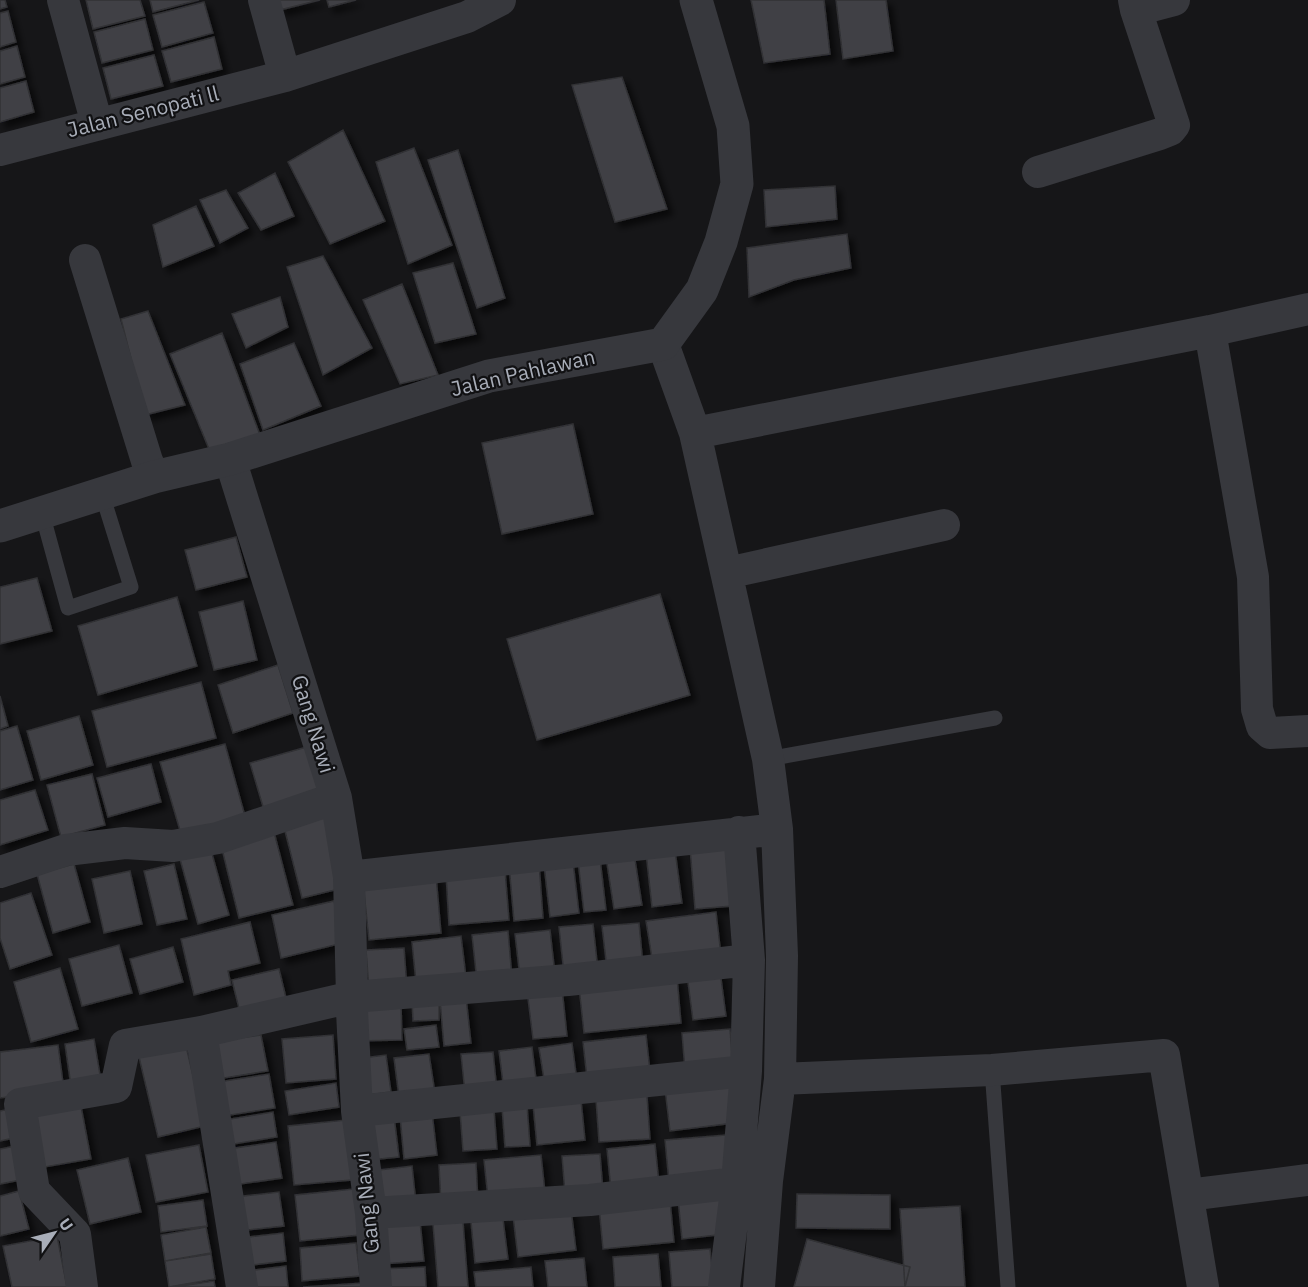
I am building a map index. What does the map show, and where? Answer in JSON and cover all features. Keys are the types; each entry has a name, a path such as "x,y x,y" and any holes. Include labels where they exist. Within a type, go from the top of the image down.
{"street":[{"path":"63,0 97,124"},
{"path":"264,0 285,76"},
{"name":"Jalan Senopati ll","path":"0,150 285,76 464,8 500,0"},
{"path":"696,0 733,126 737,184 721,242 702,290 663,344 695,433 768,759 777,830 782,956 780,1079 766,1181 759,1287"},
{"path":"1038,172 1160,134 1170,130 1174,125 1135,5 1174,0"},
{"path":"85,260 147,461 154,477"},
{"path":"695,433 1210,332 1308,309"},
{"path":"1210,332 1253,577 1257,709 1262,726 1270,733 1308,731"},
{"name":"Jalan Pahlawan","path":"0,525 154,477 230,459 489,376 663,344"},
{"name":"Gang Nawi","path":"230,459 336,798 349,878 357,1111 370,1213 376,1287"},
{"path":"727,573 944,525"},
{"path":"0,872 66,850 125,843 173,846 218,838 336,798"},
{"path":"349,878 739,832 777,830"},
{"path":"724,1287 737,1183 746,1071 749,960 739,832"},
{"path":"82,1287 75,1234 34,1191 20,1104 116,1087 125,1045 352,1004 749,960"},
{"path":"201,1032 242,1287"},
{"path":"780,1079 992,1070 1164,1055 1203,1287"},
{"path":"357,1111 746,1071"},
{"path":"1188,1195 1308,1180"},
{"path":"370,1213 590,1200 737,1183"}],"lane":[{"path":"42,513 68,608 131,587 102,494"},
{"path":"768,759 995,718"},
{"path":"992,1070 1008,1287"}],"building":[{"path":"0,0 5,0 7,7 0,9"},
{"path":"86,0 140,0 145,16 93,29"},
{"path":"150,0 199,0 153,12"},
{"path":"277,0 320,0 280,10"},
{"path":"327,0 356,0 329,7"},
{"path":"751,0 824,0 830,54 764,63"},
{"path":"836,0 886,0 893,51 843,59"},
{"path":"204,2 213,33 162,47 153,15"},
{"path":"8,11 16,42 0,47 0,13"},
{"path":"145,19 153,50 102,63 94,32"},
{"path":"214,37 222,69 171,82 162,51"},
{"path":"17,46 25,77 0,84 0,51"},
{"path":"154,55 163,86 111,99 103,68"},
{"path":"622,77 667,209 615,222 572,85"},
{"path":"26,81 34,112 0,122 0,88"},
{"path":"343,130 385,221 330,244 288,162"},
{"path":"414,148 452,245 408,264 376,162"},
{"path":"458,150 505,298 477,308 428,160"},
{"path":"275,173 294,216 261,230 238,193"},
{"path":"835,186 837,219 766,227 764,190"},
{"path":"226,190 248,228 220,243 200,200"},
{"path":"196,206 214,246 163,267 153,225"},
{"path":"847,234 851,268 794,280 749,297 747,248"},
{"path":"323,256 372,348 323,375 287,267"},
{"path":"453,263 476,334 435,343 413,273"},
{"path":"402,284 438,375 400,384 363,300"},
{"path":"280,297 288,327 246,348 232,314"},
{"path":"148,311 185,405 145,415 121,319"},
{"path":"222,333 260,435 209,449 170,354"},
{"path":"294,343 321,406 263,430 240,364"},
{"path":"573,424 593,514 502,534 482,443"},
{"path":"236,537 247,577 196,590 185,550"},
{"path":"37,578 52,631 0,644 0,587"},
{"path":"660,594 690,695 537,740 507,639"},
{"path":"177,597 197,666 98,695 78,626"},
{"path":"243,601 257,660 214,670 199,612"},
{"path":"278,665 293,713 233,733 218,685"},
{"path":"201,682 216,738 107,767 92,711"},
{"path":"0,696 8,726 0,729"},
{"path":"79,716 93,765 41,780 27,731"},
{"path":"17,726 33,780 0,790 0,731"},
{"path":"225,744 245,816 181,834 160,762"},
{"path":"310,746 324,792 264,810 250,763"},
{"path":"151,764 161,802 108,817 97,778"},
{"path":"92,774 105,825 61,837 47,785"},
{"path":"35,790 48,830 0,845 0,800"},
{"path":"325,817 343,888 302,898 284,827"},
{"path":"274,832 293,905 239,918 221,845"},
{"path":"728,845 733,906 695,909 690,848"},
{"path":"211,850 229,915 198,924 180,859"},
{"path":"675,850 682,903 652,907 646,853"},
{"path":"634,853 642,905 614,909 606,857"},
{"path":"600,858 606,910 584,912 578,861"},
{"path":"573,862 579,913 550,917 544,865"},
{"path":"539,863 543,918 514,921 509,865"},
{"path":"74,864 90,922 53,933 37,874"},
{"path":"174,864 187,919 157,925 144,871"},
{"path":"505,870 509,920 449,925 446,874"},
{"path":"130,871 142,924 104,933 92,879"},
{"path":"436,875 441,933 369,940 363,882"},
{"path":"31,893 52,955 10,969 0,938 0,903"},
{"path":"334,901 343,943 281,958 272,915"},
{"path":"716,912 721,955 653,964 646,921"},
{"path":"250,922 260,963 228,971 231,985 194,995 181,939"},
{"path":"639,923 643,965 607,969 602,926"},
{"path":"593,924 598,971 564,974 559,927"},
{"path":"550,930 555,974 520,977 515,934"},
{"path":"508,931 512,978 477,981 472,935"},
{"path":"461,936 466,977 416,982 412,942"},
{"path":"119,945 132,993 82,1006 69,959"},
{"path":"173,947 183,982 140,994 130,959"},
{"path":"404,948 407,988 369,990 366,950"},
{"path":"60,968 78,1029 31,1042 14,982"},
{"path":"279,969 288,1006 241,1017 232,980"},
{"path":"720,971 726,1016 693,1020 687,975"},
{"path":"677,977 681,1023 584,1033 579,987"},
{"path":"562,988 567,1036 533,1039 527,991"},
{"path":"466,997 471,1043 444,1046 440,1000"},
{"path":"439,999 439,1020 413,1021 412,1000"},
{"path":"401,1002 402,1040 357,1041 355,1003"},
{"path":"436,1025 439,1047 407,1050 404,1029"},
{"path":"730,1029 733,1067 685,1071 682,1033"},
{"path":"261,1035 268,1071 218,1079 212,1042"},
{"path":"333,1035 336,1079 286,1083 282,1039"},
{"path":"646,1035 650,1071 587,1078 583,1042"},
{"path":"94,1039 101,1081 71,1086 65,1044"},
{"path":"572,1043 577,1081 545,1085 539,1048"},
{"path":"58,1045 64,1090 0,1098 0,1052"},
{"path":"186,1046 205,1126 158,1137 139,1057"},
{"path":"532,1047 537,1087 504,1091 499,1051"},
{"path":"493,1052 497,1091 465,1093 461,1054"},
{"path":"429,1054 435,1093 399,1097 394,1058"},
{"path":"386,1055 391,1092 360,1096 354,1059"},
{"path":"269,1074 275,1108 224,1116 218,1082"},
{"path":"336,1083 339,1107 289,1115 285,1091"},
{"path":"730,1083 734,1123 670,1131 665,1089"},
{"path":"647,1096 650,1139 599,1142 596,1100"},
{"path":"581,1100 585,1140 537,1145 533,1104"},
{"path":"80,1101 91,1159 39,1168 28,1111"},
{"path":"527,1105 530,1146 505,1147 502,1107"},
{"path":"14,1108 19,1137 0,1141 0,1111"},
{"path":"494,1110 497,1149 463,1151 460,1112"},
{"path":"273,1112 277,1137 228,1145 224,1120"},
{"path":"432,1112 437,1155 404,1159 400,1116"},
{"path":"394,1116 399,1157 370,1160 366,1119"},
{"path":"346,1120 352,1180 294,1185 288,1126"},
{"path":"726,1135 730,1178 669,1182 665,1140"},
{"path":"276,1142 282,1178 234,1185 228,1149"},
{"path":"655,1144 659,1184 611,1190 607,1149"},
{"path":"20,1145 26,1179 0,1184 0,1149"},
{"path":"199,1145 208,1192 156,1202 146,1155"},
{"path":"600,1154 603,1191 565,1194 562,1156"},
{"path":"541,1155 545,1192 488,1198 484,1160"},
{"path":"128,1158 141,1212 90,1224 77,1170"},
{"path":"476,1163 478,1202 441,1204 439,1165"},
{"path":"412,1166 416,1203 375,1208 371,1171"},
{"path":"354,1189 360,1235 300,1241 295,1195"},
{"path":"19,1191 29,1229 0,1236 0,1196"},
{"path":"279,1192 284,1226 239,1231 235,1197"},
{"path":"722,1194 726,1234 682,1239 678,1199"},
{"path":"797,1194 890,1195 890,1229 796,1228"},
{"path":"203,1200 207,1226 161,1232 158,1206"},
{"path":"670,1200 674,1242 603,1249 599,1207"},
{"path":"960,1206 965,1287 905,1287 900,1209"},
{"path":"571,1209 576,1250 518,1257 513,1216"},
{"path":"503,1219 508,1259 475,1263 471,1222"},
{"path":"420,1221 424,1261 382,1264 378,1225"},
{"path":"463,1222 468,1287 438,1287 433,1224"},
{"path":"206,1227 211,1253 165,1261 161,1235"},
{"path":"283,1233 286,1261 244,1266 240,1238"},
{"path":"57,1236 67,1287 12,1287 3,1246"},
{"path":"807,1239 910,1267 905,1287 794,1287"},
{"path":"356,1243 360,1276 302,1281 300,1248"},
{"path":"710,1249 714,1287 672,1287 669,1252"},
{"path":"211,1254 215,1279 169,1287 165,1261"},
{"path":"658,1254 661,1287 615,1287 613,1257"},
{"path":"584,1258 587,1287 548,1287 545,1261"},
{"path":"286,1266 288,1287 249,1287 247,1271"},
{"path":"425,1267 426,1287 383,1287 382,1269"},
{"path":"531,1267 533,1287 476,1287 474,1272"},
{"path":"214,1281 215,1287 174,1287"},
{"path":"363,1283 363,1287 303,1287"}]}
